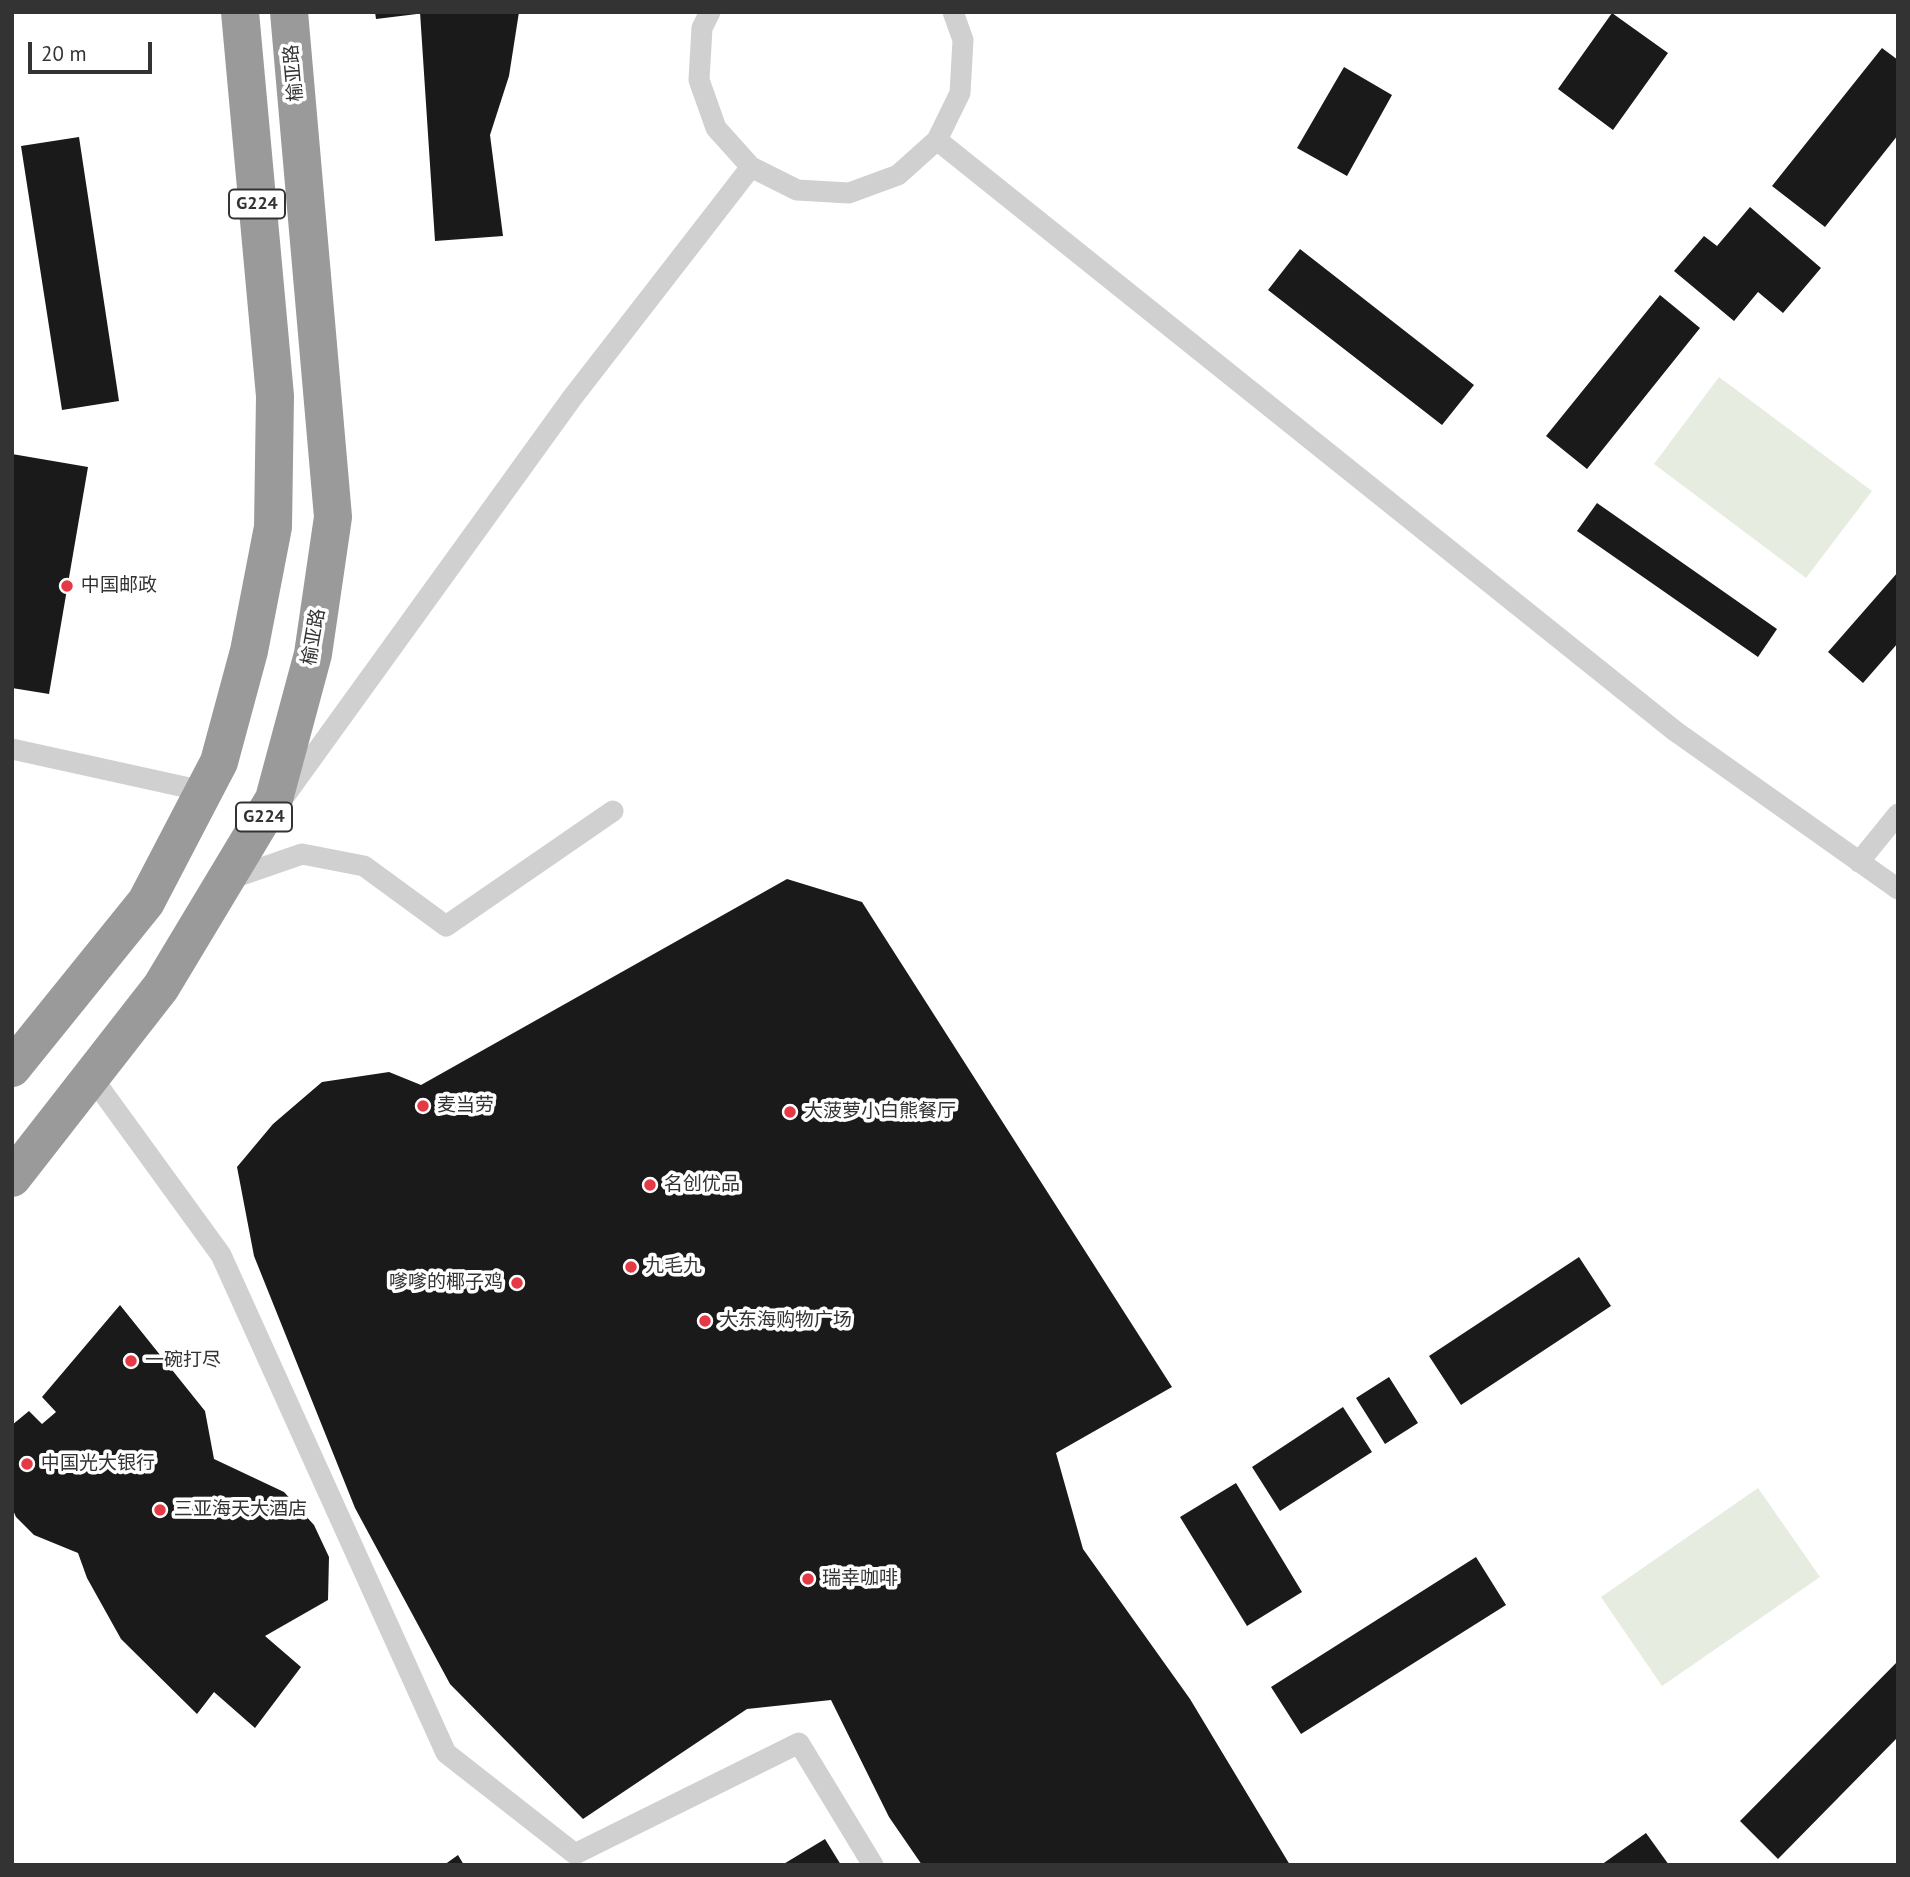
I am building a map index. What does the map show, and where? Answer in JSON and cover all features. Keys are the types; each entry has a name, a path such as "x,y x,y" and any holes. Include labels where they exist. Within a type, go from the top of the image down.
{"highway":[{"name":"G224","path":"12,1068 146,902 219,762 248,651 273,527 275,396 240,12"},
{"name":"榆亚路","path":"12,1178 161,987 274,799 313,654 333,517 289,12"}],"lane":[{"path":"710,12 702,28 699,80 716,128 751,167 797,190 849,192 898,175 937,140 960,93 963,40 953,12"},
{"path":"937,140 1675,731 1898,889"},
{"path":"231,870 572,398 751,167"},
{"path":"12,748 203,791"},
{"path":"231,870 302,854 365,866 446,926 613,811"},
{"path":"1859,862 1898,814"},
{"path":"91,1076 221,1255 446,1754 575,1854 799,1743 873,1865"}],"shaded area":[{"path":"1719,377 1872,491 1806,578 1654,464"},
{"path":"1758,1488 1820,1577 1662,1686 1601,1597"}],"building":[{"path":"375,12 417,12 417,14 376,19"},
{"path":"420,12 519,12 509,76 490,135 503,236 435,241"},
{"path":"1612,13 1668,53 1613,130 1558,89"},
{"path":"1882,48 1898,60 1898,135 1825,227 1772,186"},
{"path":"1344,67 1392,95 1347,176 1297,148"},
{"path":"79,137 119,401 62,410 21,146"},
{"path":"1750,207 1821,268 1783,313 1758,292 1734,321 1674,271 1704,236 1717,246"},
{"path":"1300,249 1474,385 1442,425 1268,290"},
{"path":"1660,295 1700,328 1587,469 1546,436"},
{"path":"12,454 88,467 49,694 12,688"},
{"path":"1597,503 1777,629 1758,657 1577,531"},
{"path":"1898,572 1898,643 1863,683 1828,652"},
{"name":"大东海购物广场","path":"787,879 862,902 1172,1387 1056,1453 1083,1549 1190,1699 1290,1865 922,1865 889,1817 831,1700 747,1709 583,1819 450,1684 355,1508 254,1256 237,1167 273,1124 322,1082 389,1072 421,1085"},
{"path":"1579,1257 1611,1306 1461,1405 1429,1356"},
{"path":"120,1305 205,1411 214,1459 284,1492 314,1525 329,1557 328,1600 265,1636 301,1667 255,1728 214,1692 197,1714 121,1639 87,1578 78,1553 34,1535 16,1517 12,1508 12,1425 29,1411 42,1424 56,1412 42,1397"},
{"path":"1389,1377 1418,1423 1385,1444 1356,1398"},
{"path":"1343,1407 1372,1452 1280,1511 1252,1467"},
{"path":"1236,1483 1302,1592 1247,1626 1180,1517"},
{"path":"1476,1557 1506,1605 1301,1734 1271,1687"},
{"path":"1898,1661 1898,1737 1778,1859 1740,1821"},
{"path":"1646,1833 1669,1865 1601,1865"},
{"path":"825,1839 841,1865 782,1865"},
{"path":"458,1855 464,1865 444,1865"}],"place":[{"name":"中国邮政","path":"67,586"},
{"name":"麦当劳","path":"423,1106"},
{"name":"大菠萝小白熊餐厅","path":"790,1112"},
{"name":"名创优品","path":"650,1185"},
{"name":"九毛九","path":"631,1267"},
{"name":"嗲嗲的椰子鸡","path":"517,1283"},
{"name":"大东海购物广场","path":"705,1321"},
{"name":"一碗打尽","path":"131,1361"},
{"name":"中国光大银行","path":"27,1464"},
{"name":"三亚海天大酒店","path":"160,1510"},
{"name":"瑞幸咖啡","path":"808,1579"}]}
